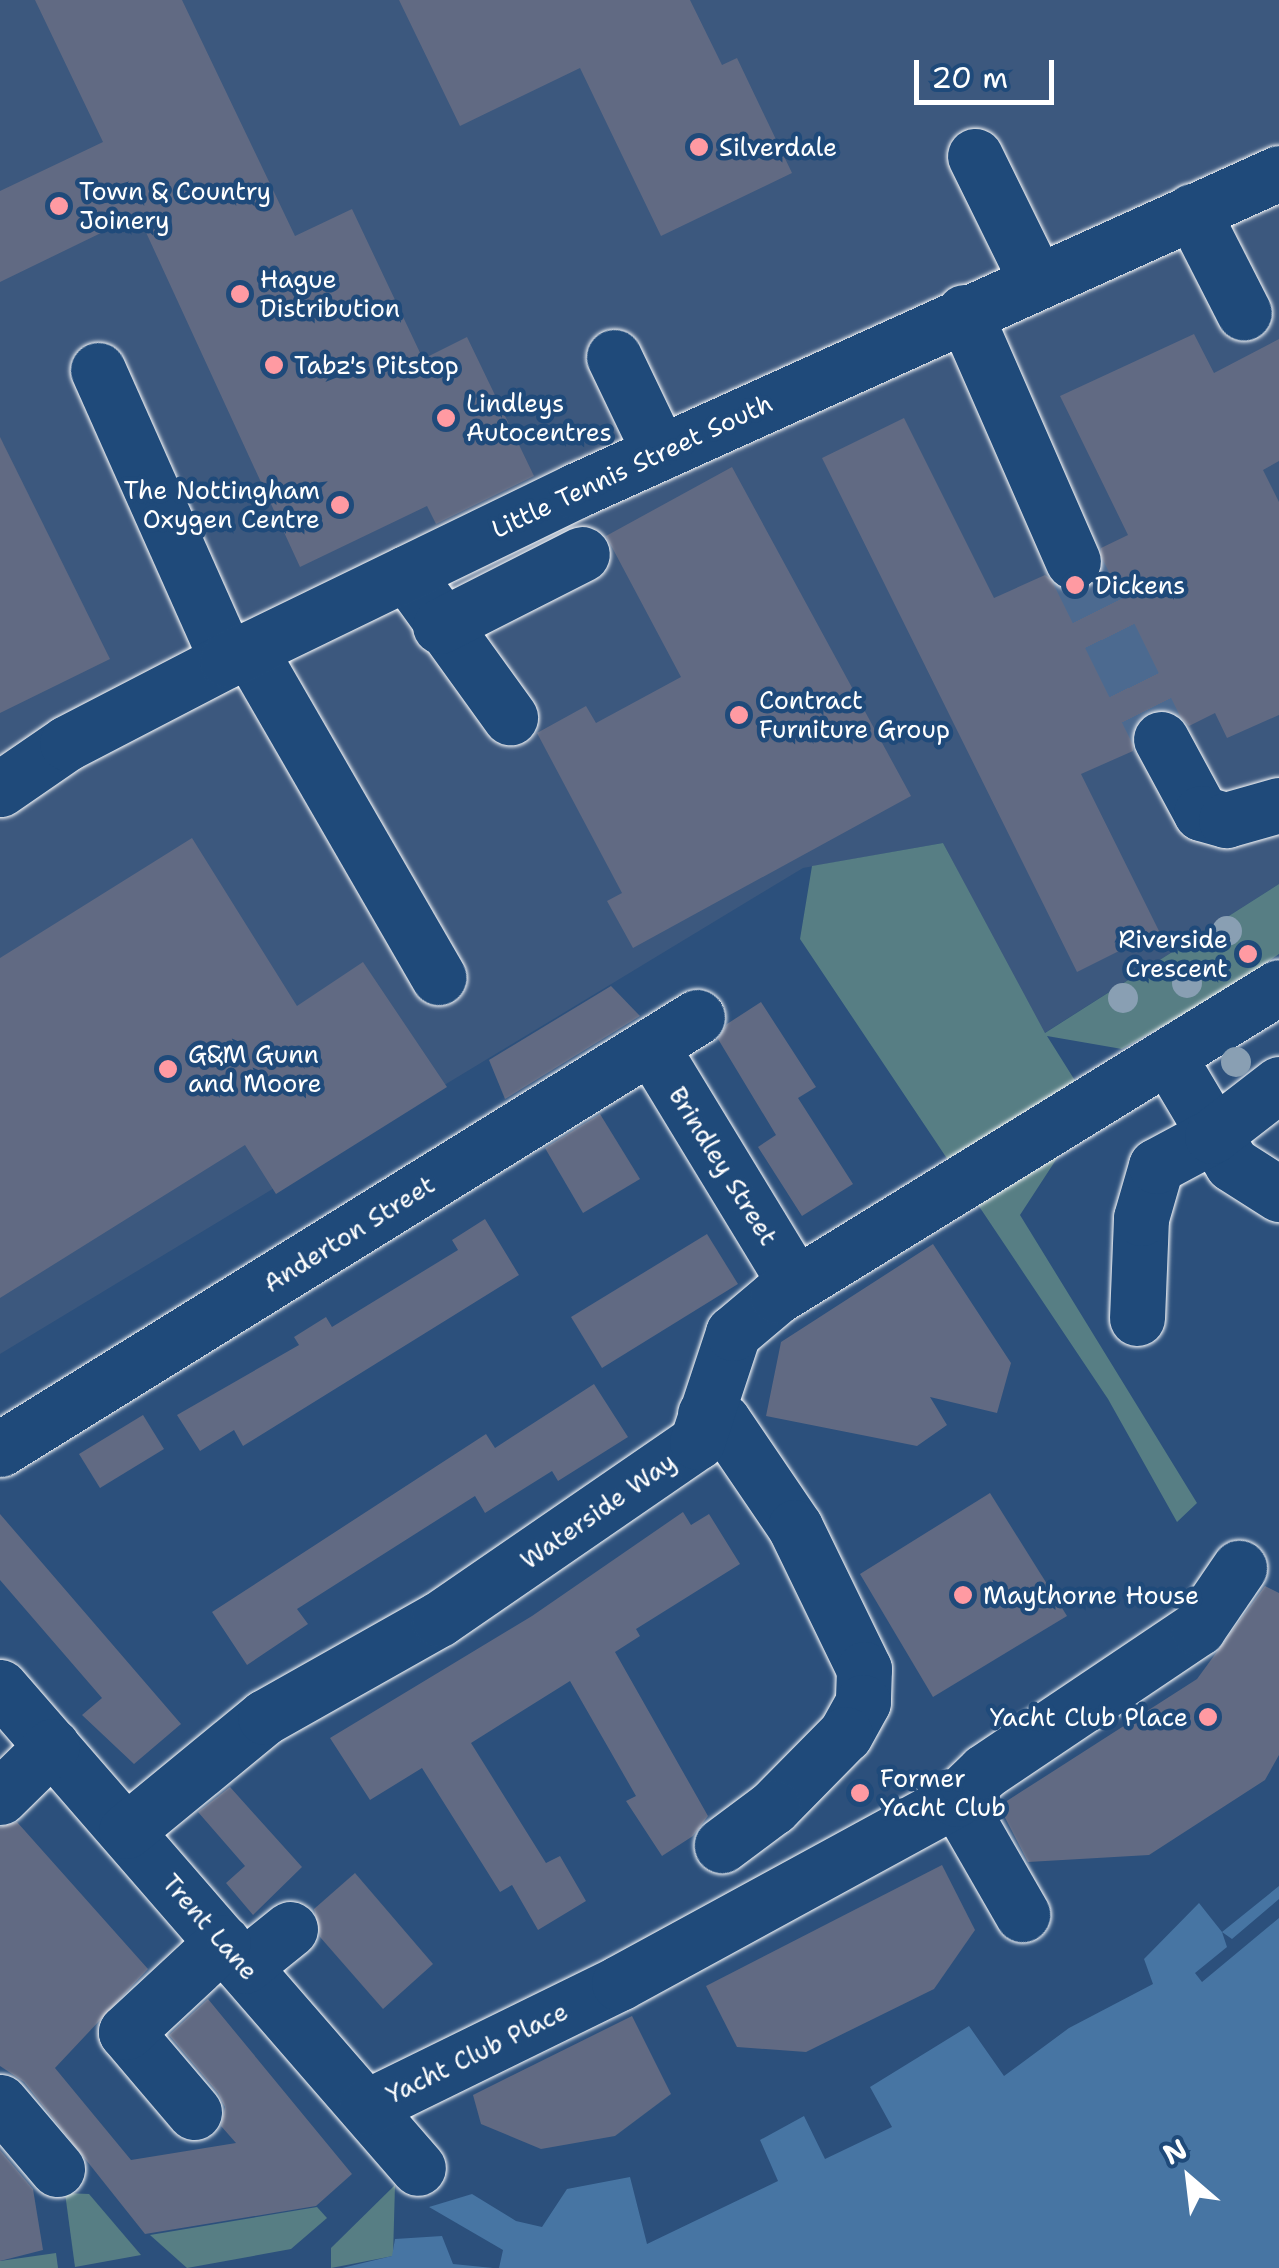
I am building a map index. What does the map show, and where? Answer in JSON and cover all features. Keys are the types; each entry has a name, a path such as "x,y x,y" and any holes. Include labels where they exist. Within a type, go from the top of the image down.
{"street":[{"path":"975,156 1036,280"},
{"name":"Little Tennis Street South","path":"0,789 66,743 406,573 964,312 1279,173"},
{"path":"1192,211 1244,312"},
{"path":"964,312 1074,562"},
{"path":"614,356 660,453"},
{"path":"98,370 238,654 438,977"},
{"path":"440,626 582,554"},
{"path":"406,573 440,626 478,664 510,717"},
{"path":"1162,739 1201,814 1226,820 1279,805"},
{"name":"Waterside Way","path":"126,1831 266,1717 439,1619 697,1442 733,1333 796,1283 1170,1058 1279,986"},
{"name":"Anderton Street","path":"0,1448 697,1017"},
{"name":"Brindley Street","path":"652,1048 796,1283"},
{"path":"1170,1058 1212,1136 1249,1178 1279,1194"},
{"path":"1137,1318 1148,1180 1156,1166 1212,1136 1279,1084"},
{"path":"705,1414 723,1421 796,1527 864,1670 864,1702 845,1734 773,1808 722,1845"},
{"name":"Yacht Club Place","path":"366,2106 618,1983 956,1799 984,1771 1198,1628 1239,1568"},
{"name":"Trent Lane","path":"0,1687 418,2168"},
{"path":"0,1797 52,1746"},
{"path":"956,1799 1022,1914"},
{"path":"194,2112 126,2032 234,1954 290,1929"},
{"path":"0,2102 57,2168"}],"shaded area":[{"path":"0,0 1279,0 1279,884 1043,1034 943,843 803,868 0,1354"},
{"path":"1279,1886 1279,2268 499,2268 503,2250 429,2207 472,2194 516,2221 542,2227 567,2189 630,2177 647,2244 778,2181 760,2140 804,2116 825,2159 892,2127 870,2087 969,2026 1004,2076 1069,2028 1153,1984 1144,1959 1199,1903 1222,1932"},
{"path":"442,2236 453,2264 493,2268 342,2268 392,2256 395,2239"}],"green space":[{"path":"943,843 1045,1033 1279,884 1279,954 1224,992 1122,1049 1047,1036 1091,1106 1020,1215 1197,1503 1177,1522 1108,1399 800,939 812,866"},
{"path":"395,2185 393,2256 331,2268 331,2248"},
{"path":"65,2193 89,2194 141,2255 75,2267"},
{"path":"317,2207 327,2218 291,2249 187,2268 150,2235"},
{"path":"56,2253 58,2268 0,2268 0,2261"}],"pier":[{"path":"1279,1899 1279,1918 1202,1982 1195,1973 1227,1947 1222,1932 1232,1939"}],"building":[{"path":"35,0 182,0 295,236 352,209 423,359 467,337 534,476 436,524 427,506 300,567 138,215 0,282 0,191 103,142"},
{"path":"399,0 690,0 722,65 737,58 792,173 661,236 580,68 460,126"},
{"path":"1194,334 1214,373 1279,339 1279,461 1263,470 1279,502 1279,715 1227,738 1215,713 1189,726 1176,712 1147,711 1134,724 1133,751 1081,774 1159,931 1077,972 822,458 904,418 994,598 1045,575 1069,592 1085,590 1099,579 1101,548 1128,535 1060,396"},
{"path":"0,437 110,659 0,713"},
{"name":"Contract Furniture Group","path":"732,467 911,796 633,948 607,901 622,893 537,733 586,706 596,723 681,677 606,536"},
{"name":"G&M Gunn and Moore","path":"192,838 297,1006 363,962 447,1087 276,1194 245,1145 0,1298 0,958"},
{"path":"611,986 640,1016 505,1099 489,1060"},
{"path":"761,1002 816,1087 798,1098 853,1184 802,1216 758,1147 776,1135 718,1039 727,1024"},
{"path":"600,1114 640,1179 583,1213 545,1148"},
{"path":"485,1219 519,1275 243,1446 234,1430 200,1451 177,1415 299,1345 294,1337 326,1317 332,1327 458,1250 452,1240"},
{"path":"707,1234 738,1284 602,1368 571,1317"},
{"path":"933,1244 1011,1363 997,1413 930,1397 947,1425 917,1446 766,1416 781,1342"},
{"path":"594,1384 628,1437 558,1481 552,1471 485,1513 475,1496 297,1609 308,1624 247,1665 212,1612 486,1434 495,1448"},
{"path":"143,1415 164,1449 100,1488 79,1454"},
{"name":"Maythorne House","path":"990,1493 1067,1616 933,1697 860,1574"},
{"path":"683,1512 691,1525 709,1514 740,1564 636,1629 640,1636 615,1652 708,1816 693,1836 662,1856 626,1801 636,1796 570,1681 471,1743 546,1863 560,1856 586,1901 538,1930 512,1885 500,1892 422,1768 370,1800 330,1738 532,1616"},
{"path":"0,1514 181,1724 134,1764 82,1715 102,1698 0,1580"},
{"name":"Yacht Club Place","path":"1265,1586 1279,1593 1279,1755 1265,1780 1149,1855 1028,1862 999,1806 1197,1679"},
{"path":"230,1787 302,1867 253,1915 226,1883 245,1866 198,1812"},
{"path":"17,1822 148,1969 55,2068 131,2160 236,2143 221,2126 225,2107 218,2093 169,2035 208,1999 352,2174 316,2206 145,2234 24,2082 0,2066 0,1827"},
{"path":"942,1865 975,1930 934,1989 806,2052 737,2047 706,1986"},
{"path":"355,1873 433,1964 383,2009 320,1937 314,1909"},
{"path":"632,2016 671,2094 615,2136 541,2149 481,2124 473,2095"},
{"path":"0,2150 33,2189 43,2250 0,2261"}],"tunnel":[{"path":"1073,561 1161,739"}],"place":[{"name":"Silverdale","path":"699,147"},
{"name":"Town & Country Joinery","path":"59,206"},
{"name":"Hague Distribution","path":"240,294"},
{"name":"Tabz's Pitstop","path":"274,365"},
{"name":"Lindleys Autocentres","path":"446,418"},
{"name":"The Nottingham Oxygen Centre","path":"340,505"},
{"name":"Dickens","path":"1075,585"},
{"name":"Contract Furniture Group","path":"739,715"},
{"name":"Riverside Crescent","path":"1248,954"},
{"name":"G&M Gunn and Moore","path":"168,1069"},
{"name":"Maythorne House","path":"963,1595"},
{"name":"Yacht Club Place","path":"1208,1717"},
{"name":"Former Yacht Club","path":"860,1793"}]}
